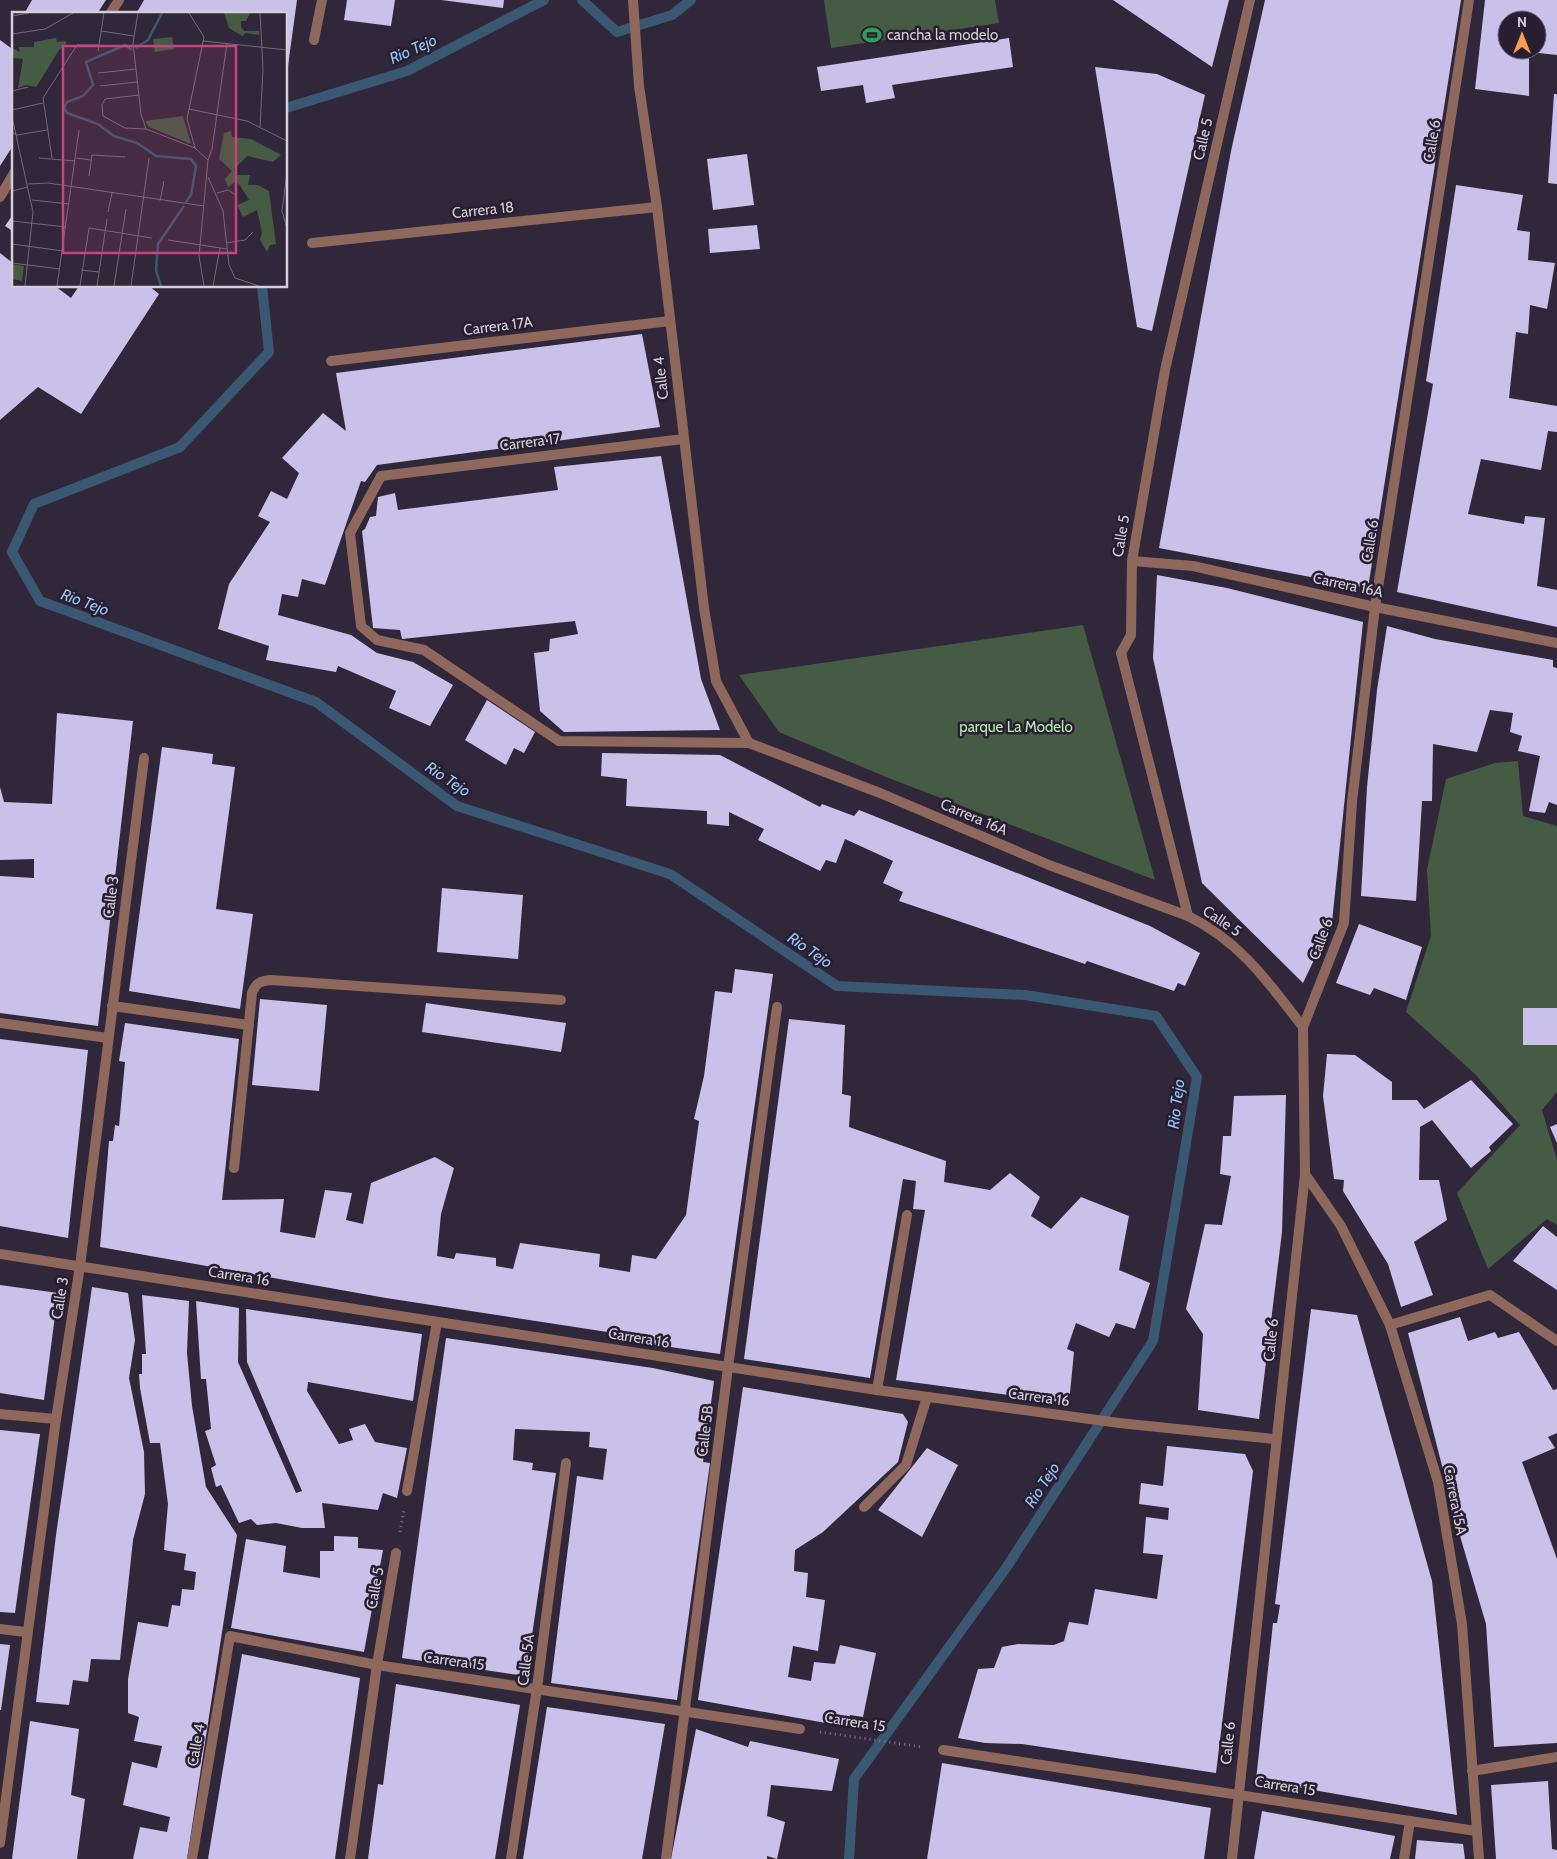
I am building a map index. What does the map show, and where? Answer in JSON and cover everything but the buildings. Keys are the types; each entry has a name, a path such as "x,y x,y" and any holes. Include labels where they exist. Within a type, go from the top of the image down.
{"street":[{"path":"111,12 119,0"},
{"path":"314,40 322,0"},
{"name":"Calle 4","path":"633,0 639,86 657,207 704,608 716,681 749,743"},
{"name":"Calle 5","path":"1250,0 1165,370 1132,561 1131,635 1121,653 1188,916 1209,926 1250,959 1303,1027"},
{"name":"Calle 6","path":"1232,1859 1275,1438 1305,1174 1303,1027 1344,923 1352,802 1375,607 1469,0"},
{"path":"0,197 12,177"},
{"name":"Carrera 18","path":"312,243 657,207"},
{"name":"Carrera 17A","path":"331,360 670,321"},
{"name":"Carrera 17","path":"381,476 683,439"},
{"name":"Carrera 16A","path":"381,476 350,533 362,626 377,640 424,650 559,740 749,743 880,793 1049,865 1188,916"},
{"name":"Carrera 16A","path":"1132,561 1193,566 1375,607 1557,643"},
{"name":"Calle 3","path":"0,1843 26,1632 80,1266 144,758"},
{"path":"234,1168 252,993 255,985 261,981 271,980 561,1000"},
{"path":"112,1006 250,1025"},
{"name":"Calle 5B","path":"666,1859 728,1367 777,1007"},
{"path":"0,1023 108,1038"},
{"name":"Carrera 15A","path":"1305,1174 1341,1226 1390,1325 1438,1482 1462,1624 1479,1859"},
{"path":"876,1390 907,1215"},
{"name":"Carrera 16","path":"0,1254 876,1390 1118,1423 1275,1438"},
{"path":"1390,1325 1490,1295 1557,1341"},
{"path":"407,1491 437,1322"},
{"path":"864,1507 906,1465 927,1397"},
{"path":"0,1414 56,1419"},
{"name":"Calle 5A","path":"511,1859 537,1688 566,1463"},
{"name":"Calle 5","path":"350,1859 377,1665 396,1553"},
{"path":"0,1629 26,1632"},
{"name":"Calle 4","path":"192,1859 230,1636"},
{"name":"Carrera 15","path":"230,1636 377,1665 800,1729"},
{"name":"Carrera 15","path":"943,1750 1476,1831"},
{"path":"1472,1771 1557,1757"},
{"path":"1404,1859 1410,1821"}],"path":[{"name":"Calle 5","path":"396,1553 407,1491"},
{"name":"Carrera 15","path":"800,1729 943,1750"}],"green space":[{"name":"cancha la modelo","path":"824,0 995,0 999,23 831,48"},
{"name":"parque La Modelo","path":"1083,625 1155,880 886,777 779,732 739,675"},
{"path":"1518,761 1523,816 1557,826 1557,1092 1542,1110 1557,1160 1557,1225 1547,1219 1488,1269 1457,1193 1520,1125 1474,1073 1406,1012 1431,936 1427,870 1446,779 1495,763"}],"waterway":[{"name":"Rio Tejo","path":"288,107 407,71 544,0"},
{"name":"Rio Tejo","path":"582,0 617,32 672,15 691,0"},
{"name":"Rio Tejo","path":"262,288 269,352 180,447 34,504 12,552 40,601 316,702 457,806 670,874 837,986 1025,995 1156,1016 1197,1077 1153,1341 1006,1568 854,1779 849,1859"}],"place":[{"name":"cancha la modelo","path":"872,35"}]}
